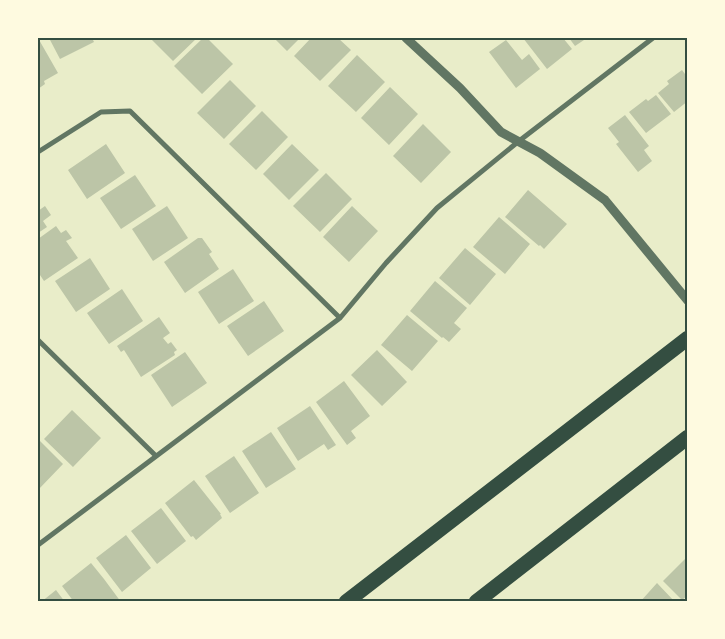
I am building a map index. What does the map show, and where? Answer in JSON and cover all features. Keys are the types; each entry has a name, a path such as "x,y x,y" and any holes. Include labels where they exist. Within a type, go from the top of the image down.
{"highway":[{"path":"346,602 688,338"},
{"path":"476,602 688,437"}],"street":[{"path":"406,38 460,88 502,132 540,153 605,200 688,301"},
{"path":"38,545 340,318 386,263 437,208 519,141 653,38"},
{"path":"38,152 101,112 130,111 340,318"},
{"path":"38,340 155,456"}],"building":[{"path":"38,38 58,73 44,81 45,84 38,89"},
{"path":"49,38 92,38 94,42 60,59"},
{"path":"150,38 197,38 173,61"},
{"path":"203,38 207,38 233,64 202,94 174,66"},
{"path":"274,38 300,38 287,51"},
{"path":"311,38 338,38 351,50 320,81 294,56"},
{"path":"523,38 563,38 572,49 547,69"},
{"path":"569,38 587,38 575,46"},
{"path":"506,40 522,60 529,54 540,69 516,88 489,52"},
{"path":"357,55 385,82 356,112 328,86"},
{"path":"682,70 688,78 688,101 674,112 658,93 669,84 667,81"},
{"path":"230,80 256,106 224,139 197,113"},
{"path":"390,87 418,114 389,145 361,118"},
{"path":"656,95 671,114 646,133 629,112 646,99 648,101"},
{"path":"262,111 288,137 256,170 229,144"},
{"path":"625,115 649,146 644,150 652,161 638,172 616,144 619,142 608,128"},
{"path":"423,124 451,152 421,183 393,156"},
{"path":"106,144 125,173 87,199 68,170"},
{"path":"292,144 319,170 289,200 263,174"},
{"path":"326,173 352,199 320,232 293,206"},
{"path":"135,175 156,206 121,229 100,198"},
{"path":"528,190 567,224 544,249 505,217"},
{"path":"45,206 51,215 43,221 47,227 38,233 38,211"},
{"path":"167,206 188,238 153,261 132,229"},
{"path":"352,206 378,231 349,262 323,237"},
{"path":"499,217 530,244 505,274 473,247"},
{"path":"56,226 61,233 66,230 72,238 66,241 78,258 44,281 38,272 38,239"},
{"path":"198,238 202,238 212,252 209,254 219,269 185,293 164,262"},
{"path":"465,248 496,274 470,305 439,278"},
{"path":"90,258 110,289 76,312 55,281"},
{"path":"233,269 254,301 219,324 198,292"},
{"path":"435,281 467,308 454,323 461,329 449,342 410,311"},
{"path":"122,289 143,321 109,344 87,313"},
{"path":"264,301 284,331 248,356 227,326"},
{"path":"407,315 438,341 412,371 381,345"},
{"path":"159,317 170,333 163,338 168,344 171,342 177,350 174,352 175,355 141,377 124,350 121,352 117,346"},
{"path":"377,350 407,382 382,406 351,375"},
{"path":"185,352 207,383 172,407 151,375"},
{"path":"344,381 370,416 351,431 356,438 347,445 316,402"},
{"path":"310,406 336,445 328,450 324,444 298,461 277,428"},
{"path":"72,410 101,438 73,467 44,439"},
{"path":"271,432 296,469 266,488 242,451"},
{"path":"39,440 63,464 38,490 38,442"},
{"path":"234,456 259,493 230,513 205,476"},
{"path":"194,480 221,514 222,518 196,540 193,536 191,537 165,503"},
{"path":"161,508 186,541 157,564 131,531"},
{"path":"126,535 151,568 122,592 96,558"},
{"path":"688,556 688,595 682,600 663,581"},
{"path":"91,563 121,602 74,602 62,586"},
{"path":"657,583 675,602 640,602"},
{"path":"56,590 65,602 41,602"}]}
